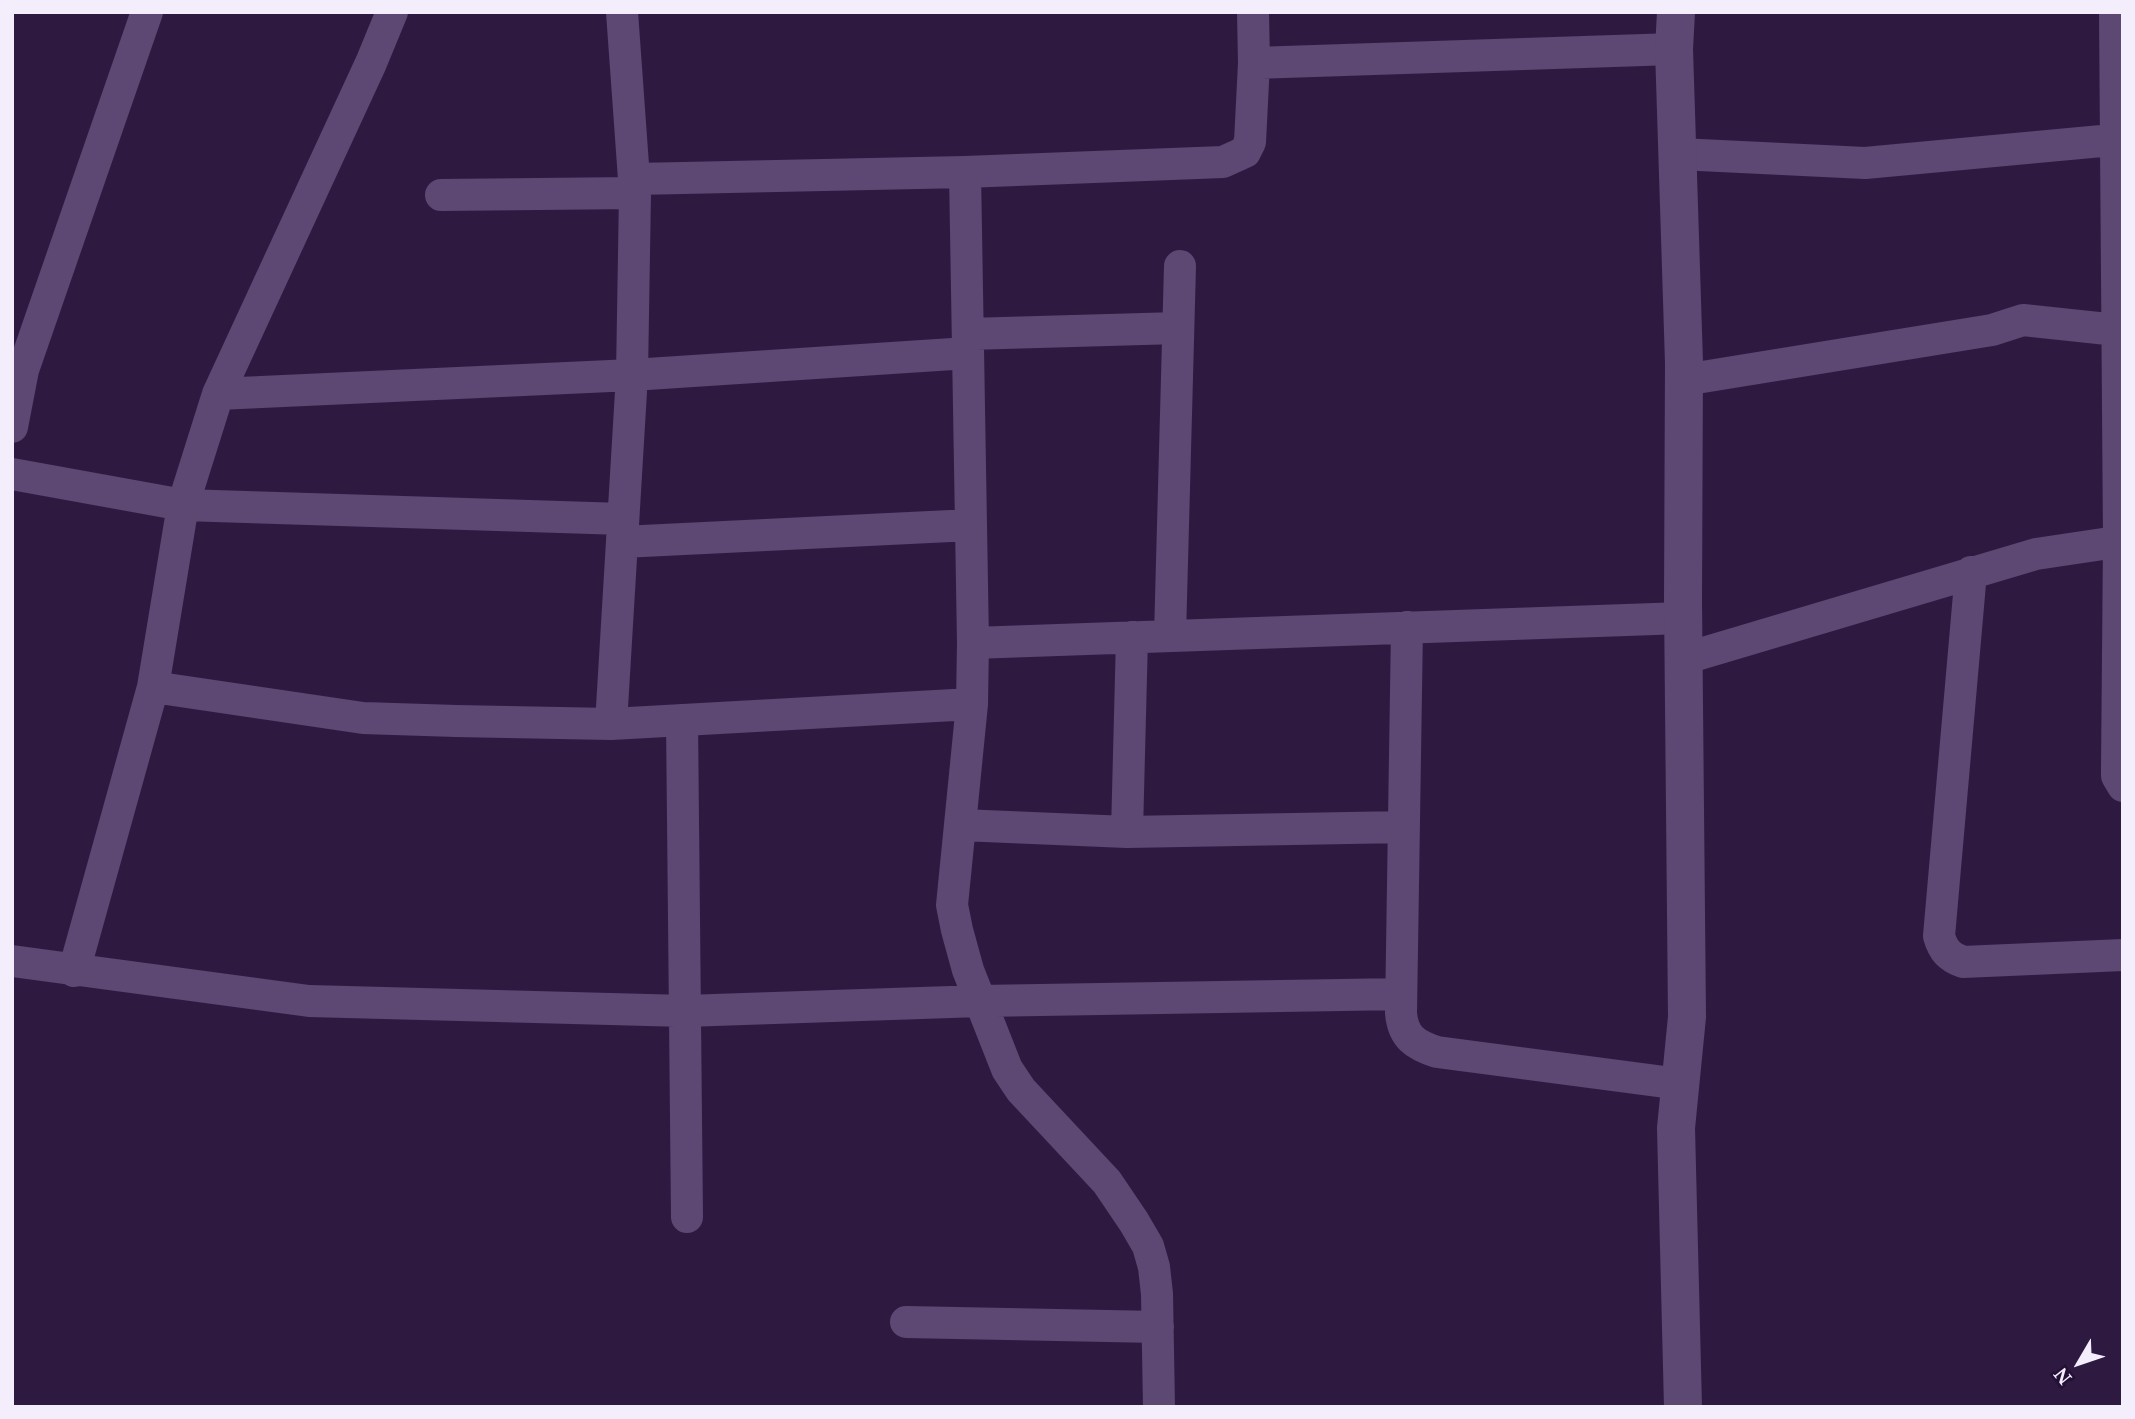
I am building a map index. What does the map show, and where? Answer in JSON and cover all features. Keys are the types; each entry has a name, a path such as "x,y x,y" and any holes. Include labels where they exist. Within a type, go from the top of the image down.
{"street":[{"path":"12,428 23,370 147,12"},
{"path":"74,971 153,687 183,505 218,394 392,12"},
{"path":"611,724 632,375 635,186 622,12"},
{"path":"440,195 1223,162 1245,152 1250,142 1254,63 1253,12"},
{"path":"2115,12 2119,140 2117,330 2121,541 2117,767 2122,794"},
{"path":"1254,63 1675,31 1684,380 1683,659 1687,1017 1675,1128 1683,1407"},
{"path":"1679,154 1865,163 2119,140"},
{"path":"965,172 972,704 952,905 968,970 1007,1069 1021,1090 1107,1182 1148,1246 1154,1267 1158,1327 1158,1407"},
{"path":"1170,636 1180,266"},
{"path":"1684,380 1992,330 2024,320 2117,330"},
{"path":"218,394 632,375 1178,328"},
{"path":"12,474 183,505 622,531 971,525"},
{"path":"1683,659 2036,554 2121,541"},
{"path":"1970,572 1940,922 1941,944 1954,959 1963,962 2123,955"},
{"path":"973,643 1683,618"},
{"path":"1407,627 1401,995 1402,1026 1408,1038 1421,1047 1437,1052 1680,1084"},
{"path":"1127,832 1132,637"},
{"path":"153,687 363,718 611,724 972,704"},
{"path":"682,720 687,1217"},
{"path":"961,825 1127,832 1404,827"},
{"path":"12,961 309,1001 685,1011 980,1001 1401,995"},
{"path":"906,1322 1158,1327"}]}
